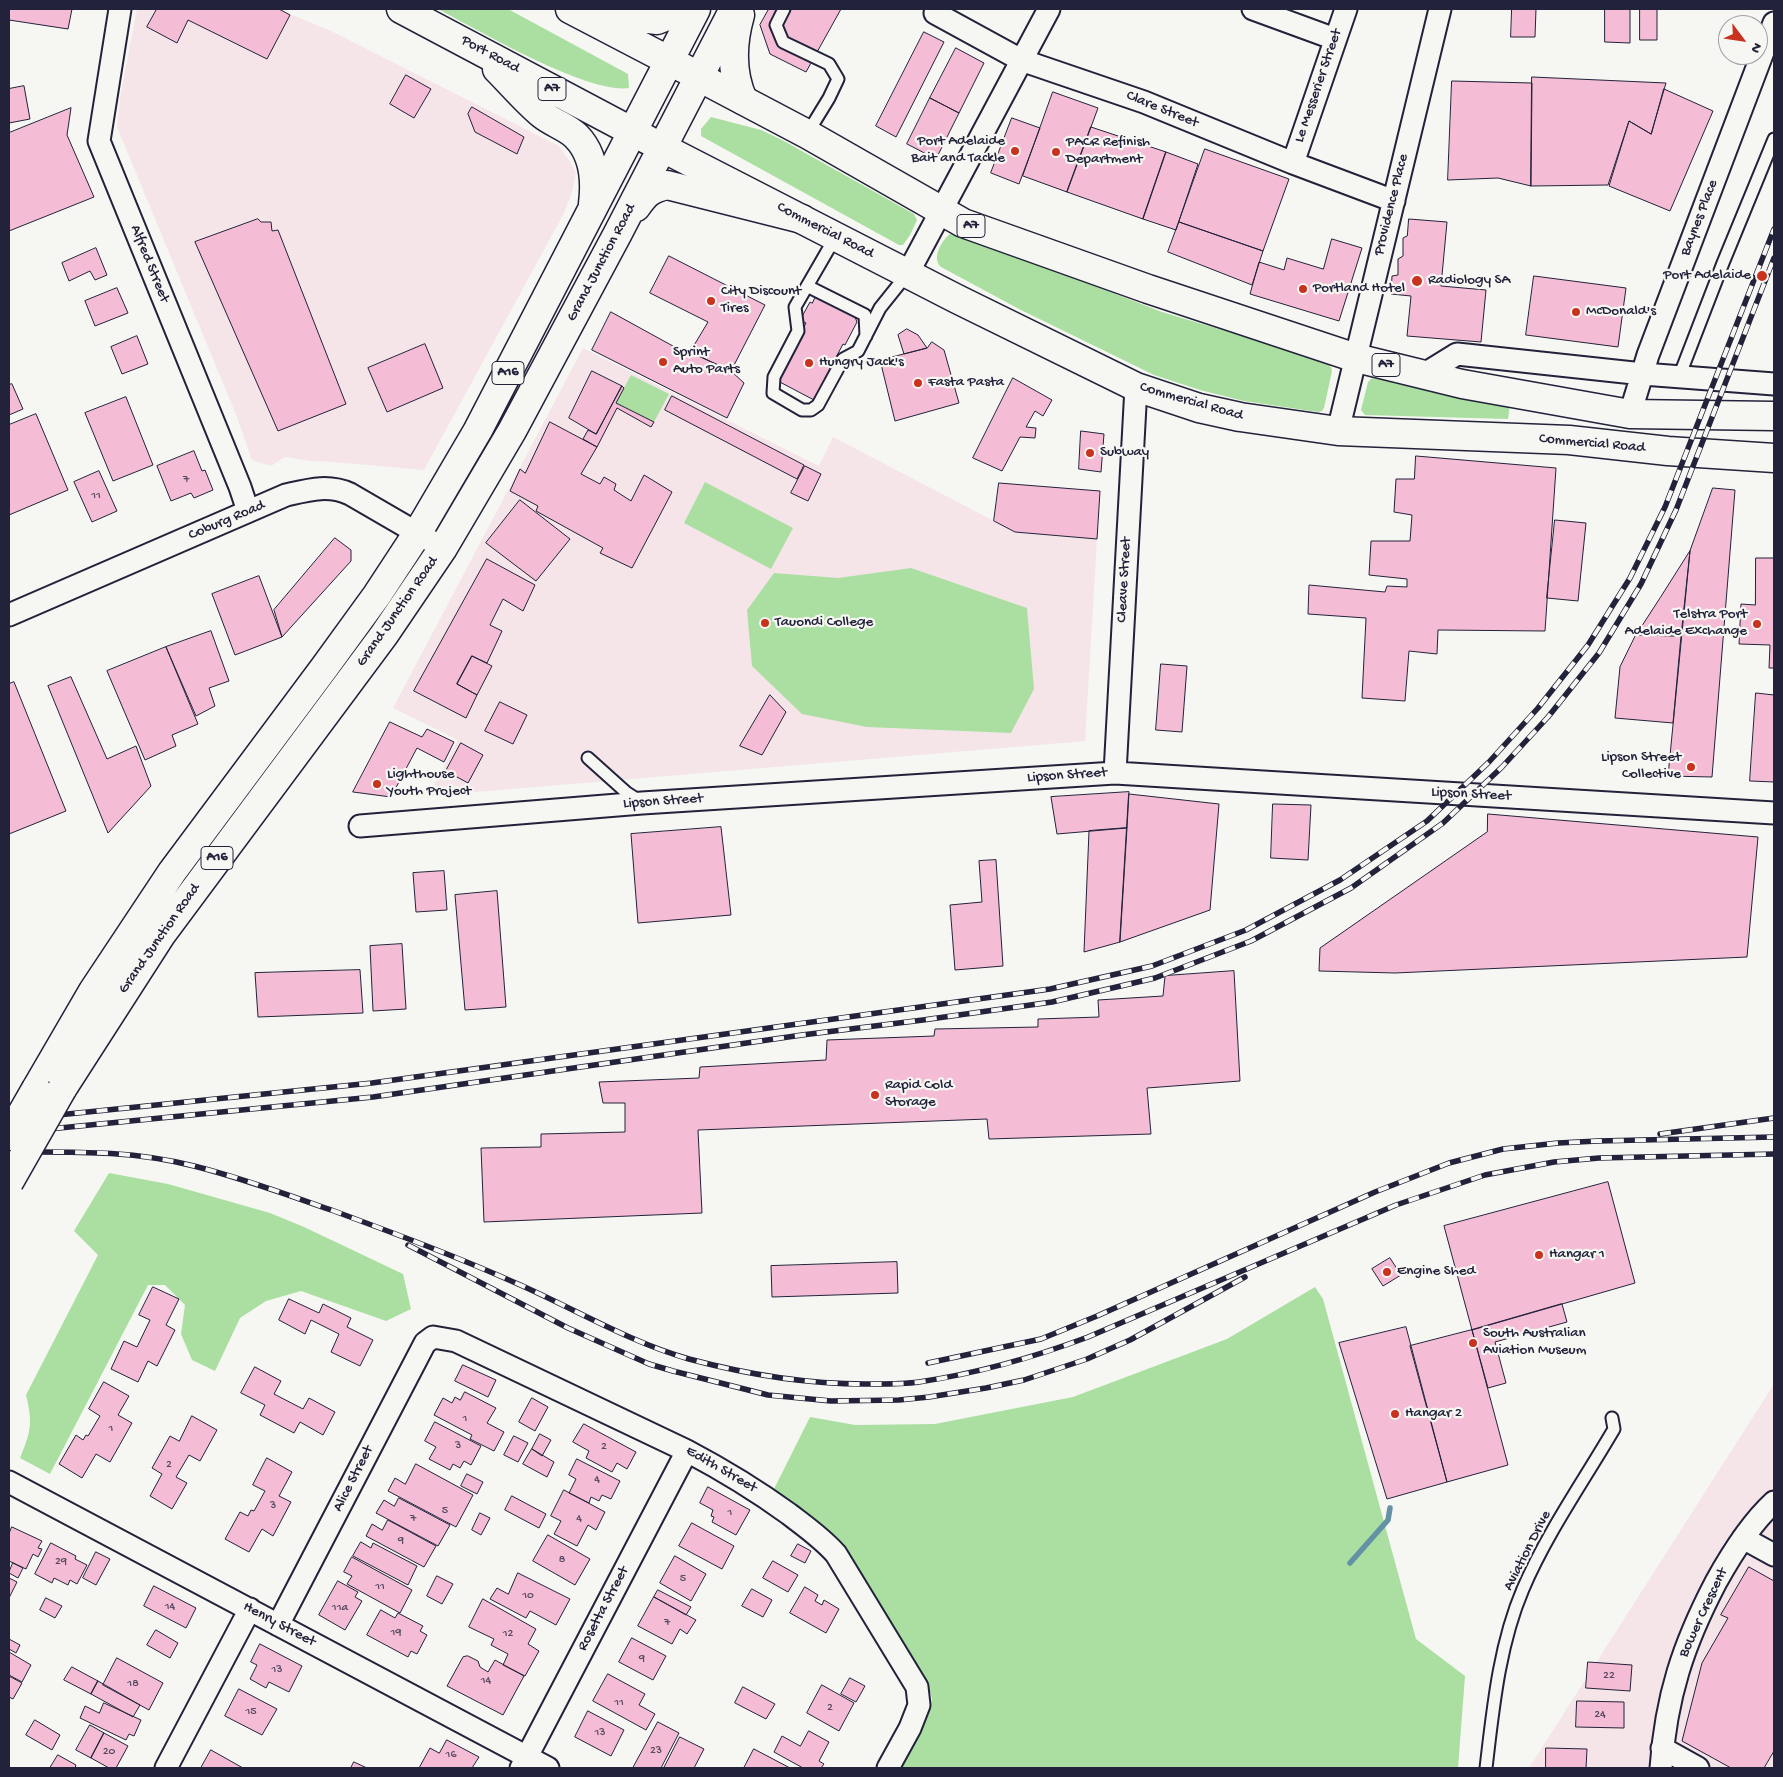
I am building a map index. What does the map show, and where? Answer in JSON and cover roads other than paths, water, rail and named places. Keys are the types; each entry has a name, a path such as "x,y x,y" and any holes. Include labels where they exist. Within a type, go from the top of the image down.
{"main road":[{"name":"Port Road","path":"401,9 632,132"},
{"name":"A7","path":"570,9 807,134 942,212 963,222 1148,290 1356,358 1423,375 1630,414 1774,416"},
{"path":"595,9 626,16 658,20 684,9"},
{"name":"Grand Junction Road","path":"9,1182 93,991 172,872 377,595 417,534 478,430 696,9"},
{"name":"Grand Junction Road","path":"9,1136 49,1089 384,635 443,548 512,432 663,148 734,9"},
{"path":"741,9 735,32 734,66 743,100"},
{"path":"472,46 543,115 576,136 588,154 593,169 595,186 593,208"},
{"name":"A7","path":"632,132 663,148"},
{"name":"Commercial Road","path":"663,148 908,274 1136,387 1199,408 1240,417 1338,431 1569,440 1668,451 1774,458"},
{"path":"618,233 645,194 654,188 667,185 802,219"},
{"path":"1569,440 1586,425 1609,417 1630,414 1648,423 1668,451"}],"street":[{"name":"Alfred Street","path":"120,9 99,141 240,487 248,511"},
{"path":"908,274 1049,9"},
{"path":"1253,9 1335,39"},
{"name":"Le Messerier Street","path":"1293,163 1346,9"},
{"name":"Providence Place","path":"1338,431 1440,9"},
{"name":"Clare Street","path":"932,11 1021,60 1144,102 1293,163 1394,201"},
{"name":"Baynes Place","path":"1630,414 1666,306 1774,23"},
{"path":"1423,375 1457,354 1642,374 1774,384"},
{"name":"Cleave Street","path":"1115,773 1136,387"},
{"name":"Coburg Road","path":"9,615 286,495 317,488 340,490 443,548"},
{"name":"Lipson Street","path":"360,826 642,803 1115,773 1774,813"},
{"name":"Edith Street","path":"433,1336 456,1341 687,1450 755,1489 822,1538 836,1554 917,1687 919,1705 910,1728 888,1768"},
{"name":"Alice Street","path":"278,1624 425,1343 433,1336"},
{"name":"Rosetta Street","path":"523,1763 687,1450"},
{"name":"Henry Street","path":"9,1482 278,1624 523,1763 548,1768"},
{"name":"Bower Crescent","path":"1661,1758 1672,1692 1684,1649 1716,1584 1743,1538 1774,1502"},
{"path":"1743,1538 1774,1555"},
{"path":"166,1768 250,1609"},
{"path":"1661,1758 1698,1768"}],"lane":[{"path":"784,9 776,25 783,42 829,64 838,79 830,98 807,134"},
{"path":"1679,377 1774,139"},
{"path":"836,236 795,307 798,331 774,377 773,393 802,410 811,410 818,405 843,359 858,351 880,308 908,274"},
{"path":"807,286 865,315"},
{"path":"865,315 880,308"},
{"path":"865,315 866,336"},
{"path":"588,758 642,803"},
{"name":"Aviation Drive","path":"1486,1768 1496,1693 1509,1632 1523,1590 1541,1552 1614,1430 1612,1418"}],"waterway":[{"path":"1350,1563 1388,1520 1390,1508"}],"railway":[{"path":"9,1120 372,1083 1050,989 1152,966 1246,930 1340,880 1427,821 1489,762 1538,708 1588,645 1630,578 1665,507 1774,229"},
{"path":"9,1133 373,1097 802,1035 1052,1002 1155,978 1251,941 1351,888 1443,823 1502,767 1548,717 1599,653 1641,584 1676,510 1774,258"},
{"path":"1660,1134 1774,1118"},
{"path":"928,1363 1041,1339 1097,1316 1375,1192 1449,1163 1503,1149 1558,1143 1774,1137"},
{"path":"9,1152 102,1153 148,1157 194,1166 265,1187 450,1255 518,1284 645,1344 667,1352 712,1365 758,1374 804,1381 851,1384 913,1383 941,1378 1005,1364 1067,1345 1396,1205 1485,1175 1554,1162 1599,1158 1774,1154"},
{"path":"408,1245 568,1328 649,1364 768,1395 831,1401 899,1400 929,1397 1024,1380 1087,1359 1130,1340 1245,1277"}],"place":[{"name":"Port Adelaide Bait and Tackle","path":"1015,151"},
{"name":"PACR Refinish Department","path":"1056,152"},
{"name":"Port Adelaide","path":"1762,276"},
{"name":"Radiology SA","path":"1417,281"},
{"name":"Portland Hotel","path":"1303,289"},
{"name":"City Discount Tires","path":"711,301"},
{"name":"McDonald's","path":"1576,312"},
{"name":"Sprint Auto Parts","path":"663,362"},
{"name":"Hungry Jack's","path":"809,363"},
{"name":"Fasta Pasta","path":"918,383"},
{"name":"Subway","path":"1090,453"},
{"name":"Tauondi College","path":"765,623"},
{"name":"Telstra Port Adelaide Exchange","path":"1757,624"},
{"name":"Lipson Street Collective","path":"1691,767"},
{"name":"Lighthouse Youth Project","path":"377,784"},
{"name":"Rapid Cold Storage","path":"875,1095"},
{"name":"Hangar 1","path":"1539,1255"},
{"name":"Engine Shed","path":"1387,1272"},
{"name":"South Australian Aviation Museum","path":"1473,1343"},
{"name":"Hangar 2","path":"1395,1414"}]}
